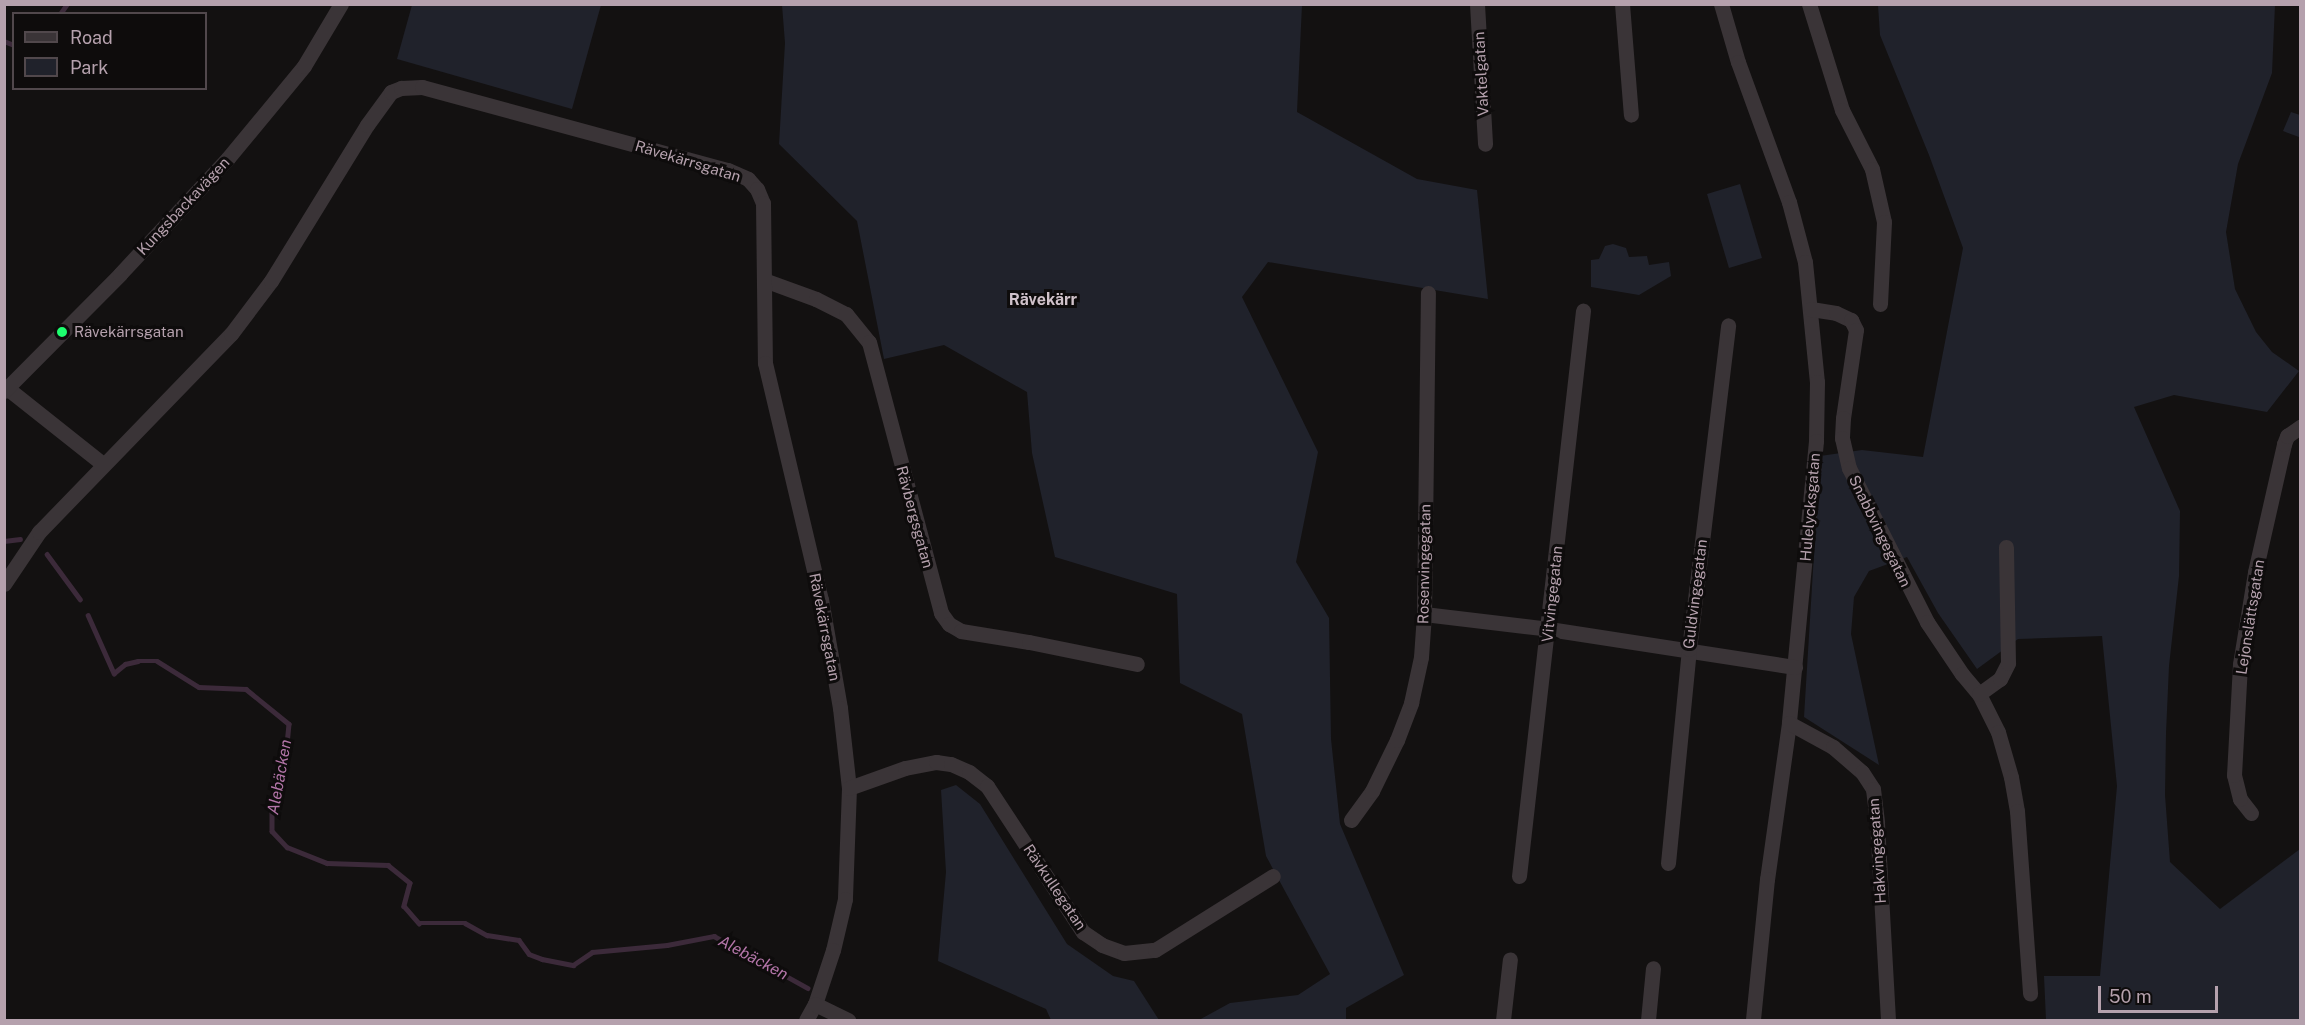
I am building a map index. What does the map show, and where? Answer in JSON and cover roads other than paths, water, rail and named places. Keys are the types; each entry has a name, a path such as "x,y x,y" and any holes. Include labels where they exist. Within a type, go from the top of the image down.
{"street":[{"name":"Kungsbackavägen","path":"6,390 113,281 228,158 304,66 341,4"},
{"name":"Vaktelgatan","path":"1478,4 1485,144"},
{"path":"1622,4 1630,115"},
{"name":"Hulelycksgatan","path":"1721,4 1738,62 1789,202 1805,262 1817,382 1816,441 1795,667 1767,879 1753,1020"},
{"path":"1809,4 1842,110 1872,169 1884,222 1881,304"},
{"name":"Rävekärrsgatan","path":"4,584 39,532 231,334 271,281 367,124 391,92 401,88 422,87 728,170 748,179 757,189 763,203 765,363 821,599 840,708 849,788 845,899 833,950 815,1004 806,1020"},
{"name":"Rävbergsgatan","path":"764,280 816,299 846,314 868,342 941,613 949,624 961,631 1137,664"},
{"name":"Rosenvingegatan","path":"1351,820 1372,790 1397,740 1407,712 1421,657 1424,614 1428,292"},
{"name":"Snabbvingegatan","path":"1810,309 1836,313 1851,320 1856,330 1843,418 1842,438 1849,468 1926,622 1962,674 1979,694 1998,732 2011,777 2017,811 2030,994"},
{"name":"Vitvingegatan","path":"1519,876 1549,629 1583,311"},
{"name":"Guldvingegatan","path":"1668,863 1689,649 1728,325"},
{"path":"6,390 104,464"},
{"name":"Lejonslättsgatan","path":"2251,813 2240,799 2234,775 2240,664 2255,572 2284,444 2287,436 2301,427"},
{"path":"1979,694 2000,679 2008,663 2006,547"},
{"path":"1424,614 1549,629 1795,667"},
{"name":"Hakvingegatan","path":"1789,723 1833,747 1862,772 1873,789 1888,1020"},
{"name":"Rävkullegatan","path":"849,788 905,768 936,762 951,764 969,772 987,786 1083,932 1102,945 1124,953 1155,950 1273,876"},
{"path":"1503,1020 1510,959"},
{"path":"1648,1020 1653,968"},
{"path":"815,1004 848,1020"}],"waterway":[{"path":"61,12 67,4"},
{"path":"4,41 12,44"},
{"name":"Alebäcken","path":"4,541 20,539"},
{"name":"Alebäcken","path":"47,554 80,599"},
{"name":"Alebäcken","path":"88,615 114,673 125,664 157,661 199,687 246,689 289,724 285,765 272,805 272,831 287,847 327,863 388,865 410,883 404,906 419,923 465,923 487,935 519,940 529,954 573,965 592,952 667,945 714,936 808,988"}],"place":[{"name":"Rävekärrsgatan","path":"62,332"}],"district":[{"name":"Rävekärr","path":"1043,300"}]}
